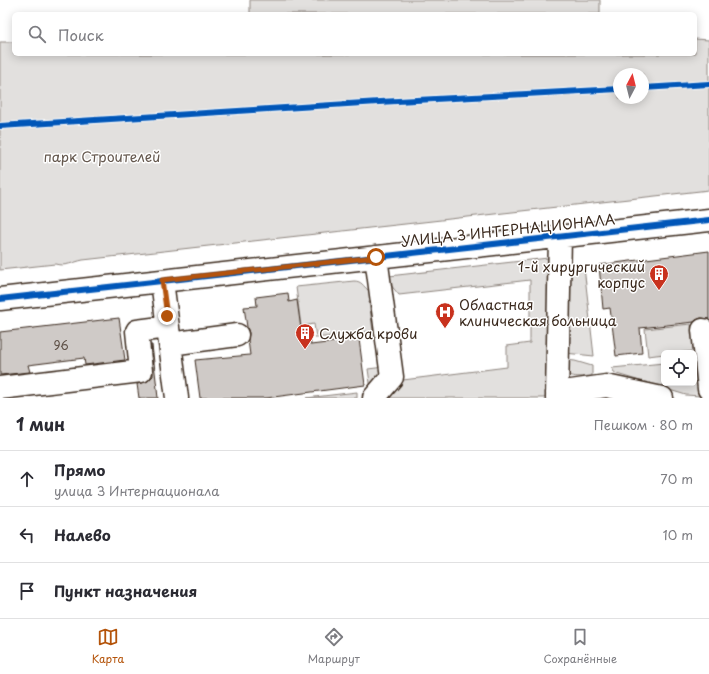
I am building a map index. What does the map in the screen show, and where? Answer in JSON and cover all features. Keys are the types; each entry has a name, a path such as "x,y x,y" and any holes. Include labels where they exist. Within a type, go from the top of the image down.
{"street":[{"name":"УЛИЦА 3 ИНТЕРНАЦИОНАЛА","path":"0,299 709,220"},
{"path":"560,236 557,395 606,386 662,398"},
{"path":"374,398 392,377 376,257"},
{"path":"162,280 177,398"},
{"path":"703,330 709,383"},
{"path":"0,388 141,371 137,331 169,335 237,335"}],"green space":[{"path":"250,0 600,0 600,12 250,12"},
{"name":"парк Строителей","path":"697,39 709,40 709,190 83,260 66,265 55,264 0,270 0,42 12,42 12,56 697,56"},
{"path":"548,258 547,398 387,398 403,380 507,367 507,346 530,343 530,280 399,295 390,284 389,276"},
{"path":"584,267 594,356 565,353 565,269"},
{"path":"354,281 361,283 374,294 376,301 369,302 373,331 316,338 314,324 301,326 296,287"},
{"path":"691,324 694,350 661,350 661,354 648,356 645,329"},
{"path":"565,360 592,366 592,376 577,377 570,375 566,370"},
{"path":"661,363 661,386 697,386 697,374 700,396 686,395 617,374 612,368"},
{"path":"384,367 384,374 371,390 368,369"},
{"path":"357,392 357,398 306,398"}],"building":[{"name":"1-й хирургический корпус","path":"709,251 709,319 701,318 694,322 640,328 642,353 616,356 610,308 603,309 599,265"},
{"name":"Служба крови","path":"288,293 289,302 297,300 301,329 309,328 311,345 359,339 365,385 266,398 200,398 195,360 250,355 248,340 249,333 244,307 257,306 256,297"},
{"path":"119,318 125,360 85,365 84,358 28,365 30,372 0,375 0,332"},
{"path":"151,345 158,398 139,398 137,384 148,381 153,376"}],"cycle path":[{"path":"649,88 709,84"},
{"path":"0,126 379,102 613,89"},
{"path":"0,299 709,220"}],"place":[{"name":"1-й хирургический корпус","path":"659,291"},
{"name":"Областная клиническая больница","path":"445,329"},
{"name":"Служба крови","path":"305,350"}],"route":[{"path":"167,316 162,280 376,257"}]}
